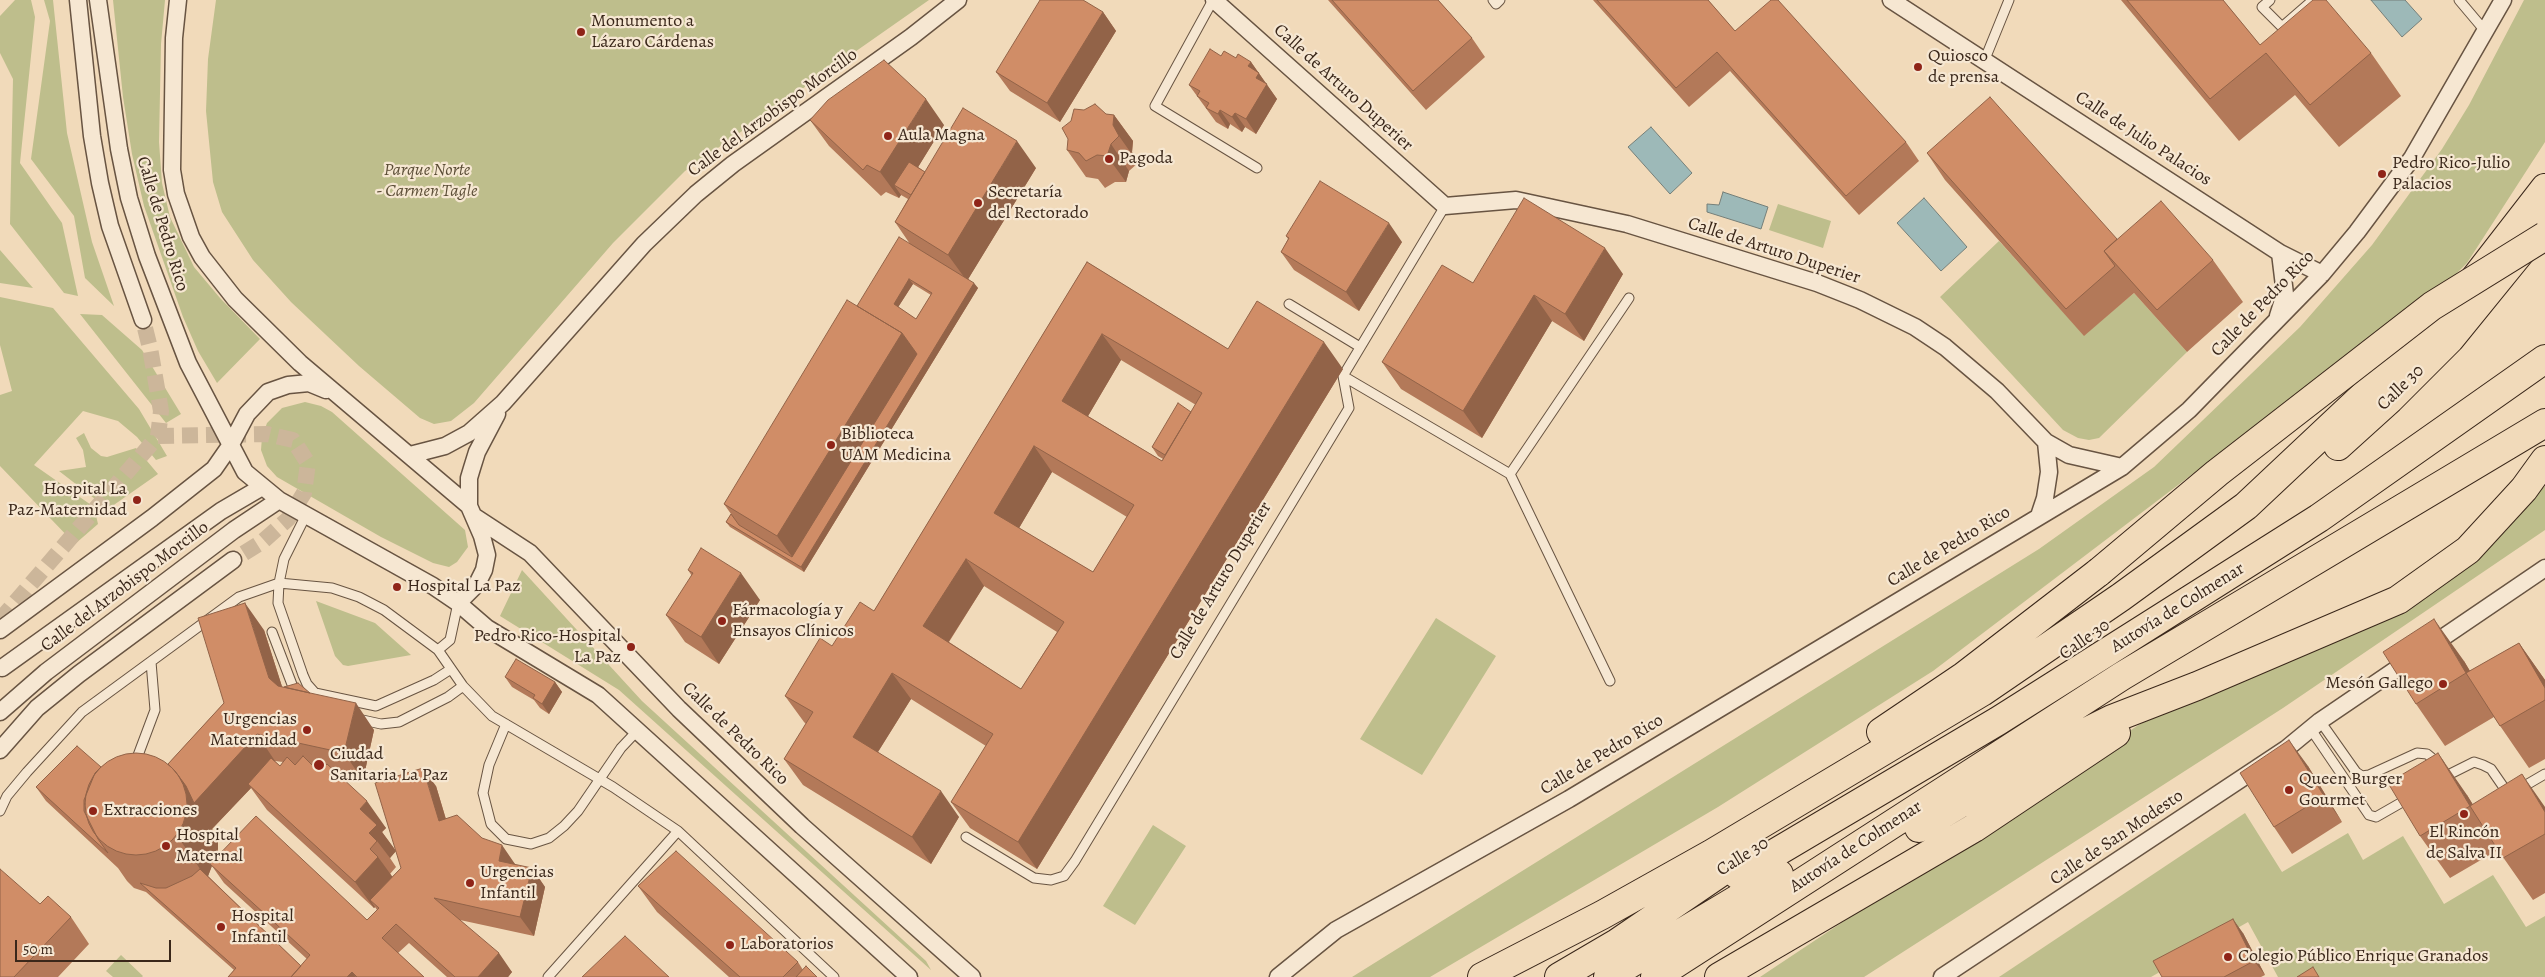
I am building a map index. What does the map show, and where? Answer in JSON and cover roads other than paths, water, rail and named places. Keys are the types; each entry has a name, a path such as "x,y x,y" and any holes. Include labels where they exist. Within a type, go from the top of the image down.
{"highway":[{"path":"1482,977 1602,916 1982,692 2121,598 2246,506 2394,366 2468,286 2545,188"},
{"name":"Calle 30","path":"1558,977 1617,943 1721,870 1989,708 2127,611 2170,575 2258,514 2343,442 2421,369 2487,296 2545,222"},
{"path":"1602,916 1964,676 2099,572 2218,473 2432,306 2545,236"},
{"name":"Autovía de Colmenar","path":"1617,943 1777,854 2006,716 2319,518 2540,362"},
{"name":"Autovía de Colmenar","path":"1655,977 2122,676 2545,423"},
{"path":"1661,977 2054,748 2112,719 2197,686 2398,600 2468,550 2524,489 2545,460"},
{"path":"1608,977 1713,912 1877,819 2030,723 2122,676"},
{"path":"1719,977 1974,828 2119,732 2197,686"}],"street":[{"path":"78,0 88,100 100,183 110,226 143,320"},
{"name":"Calle de Pedro Rico","path":"98,0 118,149 129,198 147,256 188,363 230,446 246,472 279,500 433,586 458,603 487,628 598,695 910,977"},
{"name":"Calle de Pedro Rico","path":"178,0 174,38 170,146 176,194 182,217 202,257 235,299 335,394 410,455 472,512 530,553 693,723 802,826 972,977"},
{"name":"Calle del Arzobispo Morcillo","path":"410,455 445,446 469,433 503,403 644,244 696,194 733,164 896,48 958,0"},
{"name":"Calle de Arturo Duperier","path":"1214,0 1445,206 1516,200 1627,224 1817,283 1860,300 1915,327 1945,347 1997,391 2046,442 2069,455 2122,467"},
{"name":"Calle de Julio Palacios","path":"1891,0 1985,59 2280,253 2322,274"},
{"name":"Calle de Pedro Rico","path":"1278,977 1336,930 1570,799 2122,467 2189,410 2322,274 2357,232 2412,158 2486,33 2503,0"},
{"path":"2277,320 2285,294 2280,253"},
{"name":"Calle de Pedro Rico","path":"230,446 247,414 268,392 288,385 309,383 335,394"},
{"name":"Calle del Arzobispo Morcillo","path":"472,512 469,478 477,452 503,403"},
{"path":"2038,516 2045,498 2049,472 2046,442"},
{"path":"0,630 199,482 214,469 230,446"},
{"path":"2,668 221,511 262,487"},
{"name":"Calle del Arzobispo Morcillo","path":"0,712 46,672 234,530 279,500"},
{"path":"458,603 477,584 484,570 487,555 472,512"},
{"path":"0,750 37,708 79,674 233,560"},
{"name":"Calle de San Modesto","path":"1942,977 2278,755 2315,724 2545,568"}],"lane":[{"path":"1214,0 1155,106 1257,168"},
{"path":"1493,0 1496,4 1500,0"},
{"path":"1985,59 2009,0"},
{"path":"2270,0 2262,8 2282,27 2313,0"},
{"path":"2459,0 2486,33"},
{"path":"1445,206 1343,376 1510,474 1610,681"},
{"path":"1510,474 1629,298"},
{"path":"1289,304 1360,347"},
{"name":"Calle de Arturo Duperier","path":"966,837 1034,878 1051,880 1064,876 1075,861 1349,408 1343,376"},
{"path":"306,515 284,559 279,583 278,603 303,675 307,684 315,693 376,706 434,680 451,669"},
{"path":"0,811 8,796 27,772 82,712 239,597 279,583 332,588 359,597 384,610 438,650 463,686 482,708 599,779 678,831 834,977"},
{"path":"438,650 450,640 458,603"},
{"path":"272,632 291,683 302,702"},
{"path":"137,758 155,710 151,662"},
{"path":"344,716 381,724 399,722 448,697 463,686"},
{"path":"506,724 489,765 483,793 491,824 506,839 531,844 549,838 578,811 621,748 637,731"},
{"path":"2315,724 2356,772 2362,776 2369,775 2417,752 2422,752 2446,777 2474,762 2483,765 2491,769 2509,795 2545,774"},
{"path":"2315,724 2369,815 2376,817 2417,793"},
{"path":"548,977 678,831"}],"water":[{"path":"2371,0 2405,0 2422,19 2402,37"},
{"path":"1651,127 1692,173 1670,194 1628,147"},
{"path":"1723,192 1768,207 1761,229 1707,212 1707,204 1719,205"},
{"path":"1924,198 1967,247 1941,271 1897,223"}],"tunnel":[{"path":"0,620 158,436 161,411 143,320"},
{"path":"158,436 267,434 293,440 308,463 304,493 288,519 262,542 233,560"}],"place":[{"name":"Monumento a Lázaro Cárdenas","path":"581,32"},
{"name":"Quiosco de prensa","path":"1918,67"},
{"name":"Aula Magna","path":"888,136"},
{"name":"Pagoda","path":"1109,159"},
{"name":"Pedro Rico-Julio Palacios","path":"2382,174"},
{"name":"Secretaría del Rectorado","path":"978,203"},
{"name":"Biblioteca UAM Medicina","path":"831,445"},
{"name":"Hospital La Paz-Maternidad","path":"137,500"},
{"name":"Hospital La Paz","path":"397,587"},
{"name":"Fármacología y Ensayos Clínicos","path":"722,621"},
{"name":"Pedro Rico-Hospital La Paz","path":"631,647"},
{"name":"Mesón Gallego","path":"2443,684"},
{"name":"Urgencias Maternidad","path":"307,730"},
{"name":"Ciudad Sanitaria La Paz","path":"319,765"},
{"name":"Queen Burger Gourmet","path":"2289,790"},
{"name":"Extracciones","path":"93,811"},
{"name":"El Rincón de Salva II","path":"2464,814"},
{"name":"Hospital Maternal","path":"166,846"},
{"name":"Urgencias Infantil","path":"470,883"},
{"name":"Hospital Infantil","path":"221,927"},
{"name":"Laboratorios","path":"730,945"},
{"name":"Colegio Público Enrique Granados","path":"2228,957"}],"park label":[{"name":"Parque Norte - Carmen Tagle","path":"427,181"}]}
